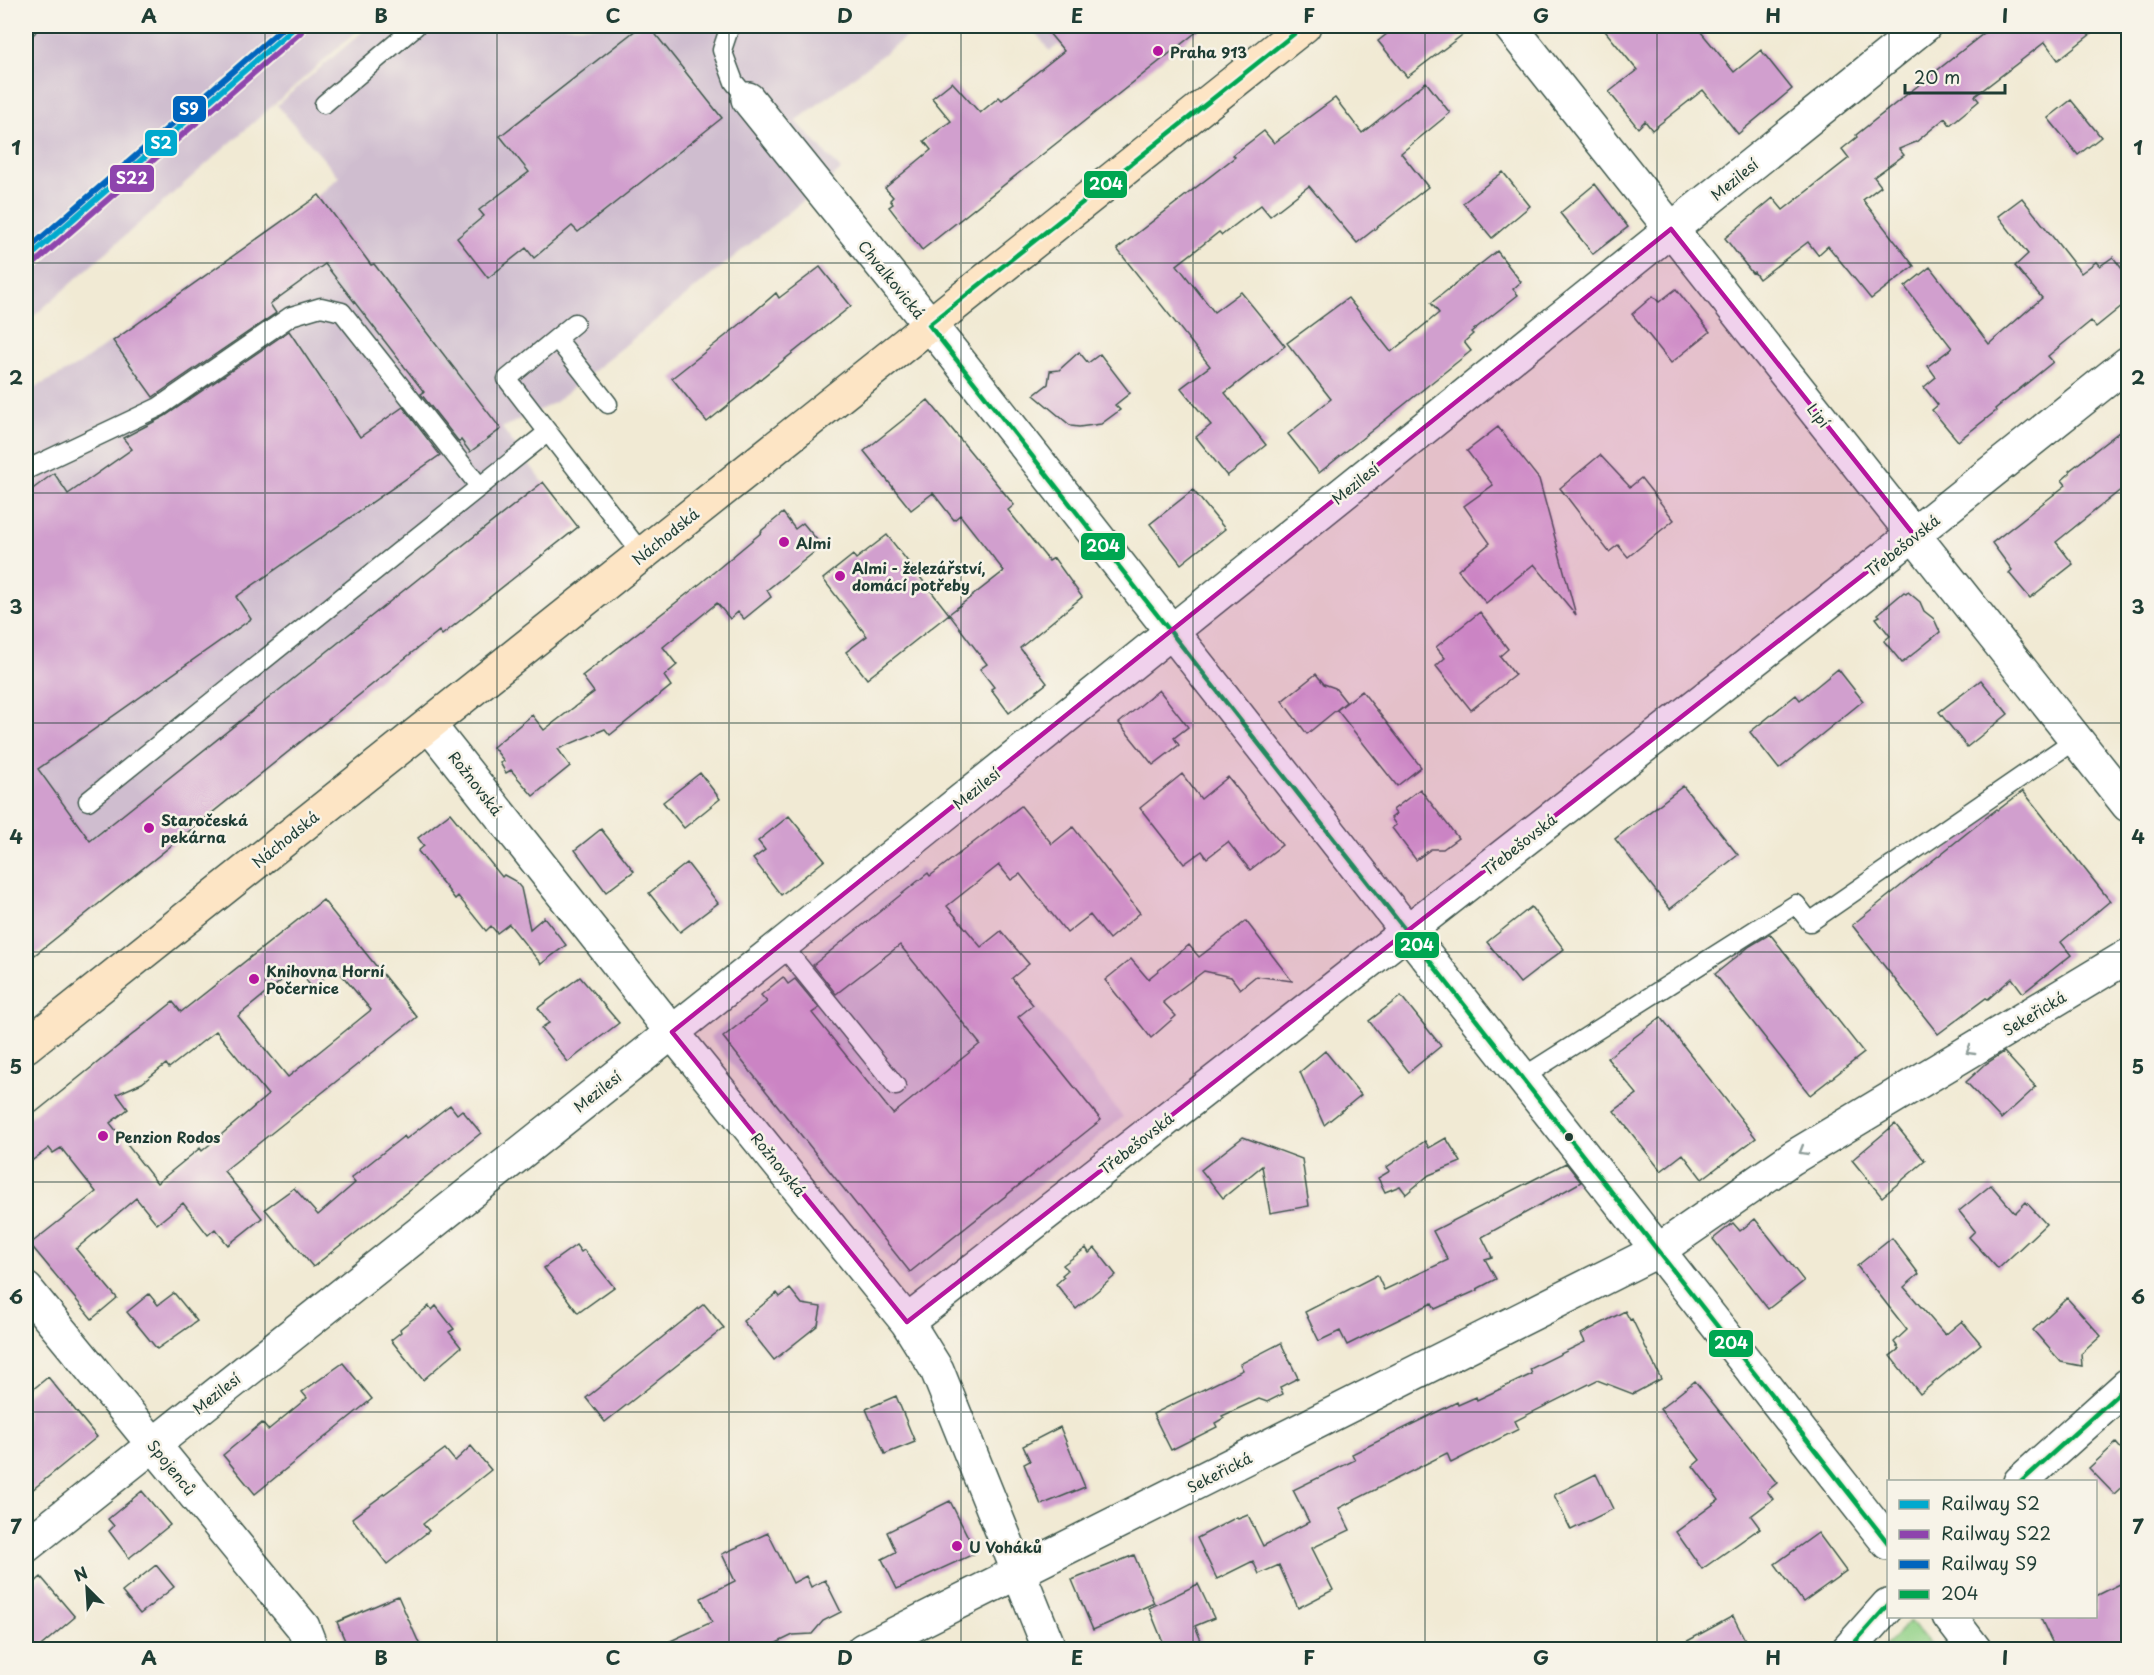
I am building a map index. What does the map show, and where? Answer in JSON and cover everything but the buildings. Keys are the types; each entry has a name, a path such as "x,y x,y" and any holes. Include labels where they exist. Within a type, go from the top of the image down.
{"main road":[{"name":"Náchodská","path":"26,1046 1304,26"}],"street":[{"name":"Lipí","path":"1510,26 2128,804"},
{"name":"Mezilesí","path":"26,1546 782,945 1924,26"},
{"name":"Chvalkovická","path":"748,99 1171,631 1887,1542"},
{"name":"Třebešovská","path":"907,1322 1914,535 2128,363"},
{"name":"Rožnovská","path":"429,724 672,1032 907,1322 936,1370 1050,1650"},
{"name":"Sekeřická","path":"863,1650 1659,1250 1792,1158 2128,956"},
{"name":"Spojenců","path":"26,1289 303,1627 312,1650"},
{"path":"2022,1480 2128,1384"},
{"path":"1848,1650 1887,1606"},
{"path":"1949,1618 1975,1650"}],"lane":[{"path":"324,104 416,26"},
{"name":"Chvalkovická","path":"730,26 722,50 734,82 748,99"},
{"path":"26,470 159,407 291,316 321,307 342,312 480,487"},
{"path":"575,323 507,379 642,554"},
{"path":"556,339 608,404"},
{"path":"88,801 548,432"},
{"path":"1523,1077 1796,904 1810,922 2076,739"},
{"path":"782,945 896,1086"}],"highlighted area":[{"path":"1671,229 1914,535 907,1322 672,1032"}],"shaded area":[{"path":"26,26 363,26 26,323"},
{"path":"369,26 920,26 796,121 841,170 554,403 502,428 543,482 26,892 26,392 75,367 319,195 339,177 277,105"},
{"path":"1030,26 1085,26 1050,51"},
{"path":"922,867 1013,977 1123,1117 912,1288 710,1037"}],"green space":[{"path":"1910,1621 1934,1649 1883,1649 1884,1647"}],"rail line":[{"name":"S9","path":"26,251 285,26"},
{"name":"S2","path":"26,260 296,26"},
{"name":"S22","path":"31,266 301,32"}],"transit line":[{"name":"204","path":"1304,26 929,325 1887,1542"},
{"name":"204","path":"2023,1480 2128,1385"},
{"name":"204","path":"1848,1650 1887,1606"}],"place":[{"name":"Praha 913","path":"1158,51"},
{"name":"Almi","path":"784,542"},
{"name":"Almi - železářství, domácí potřeby","path":"840,576"},
{"name":"Staročeská pekárna","path":"149,828"},
{"name":"Knihovna Horní Počernice","path":"254,979"},
{"name":"Penzion Rodos","path":"103,1136"},
{"name":"U Voháků","path":"957,1546"}]}
